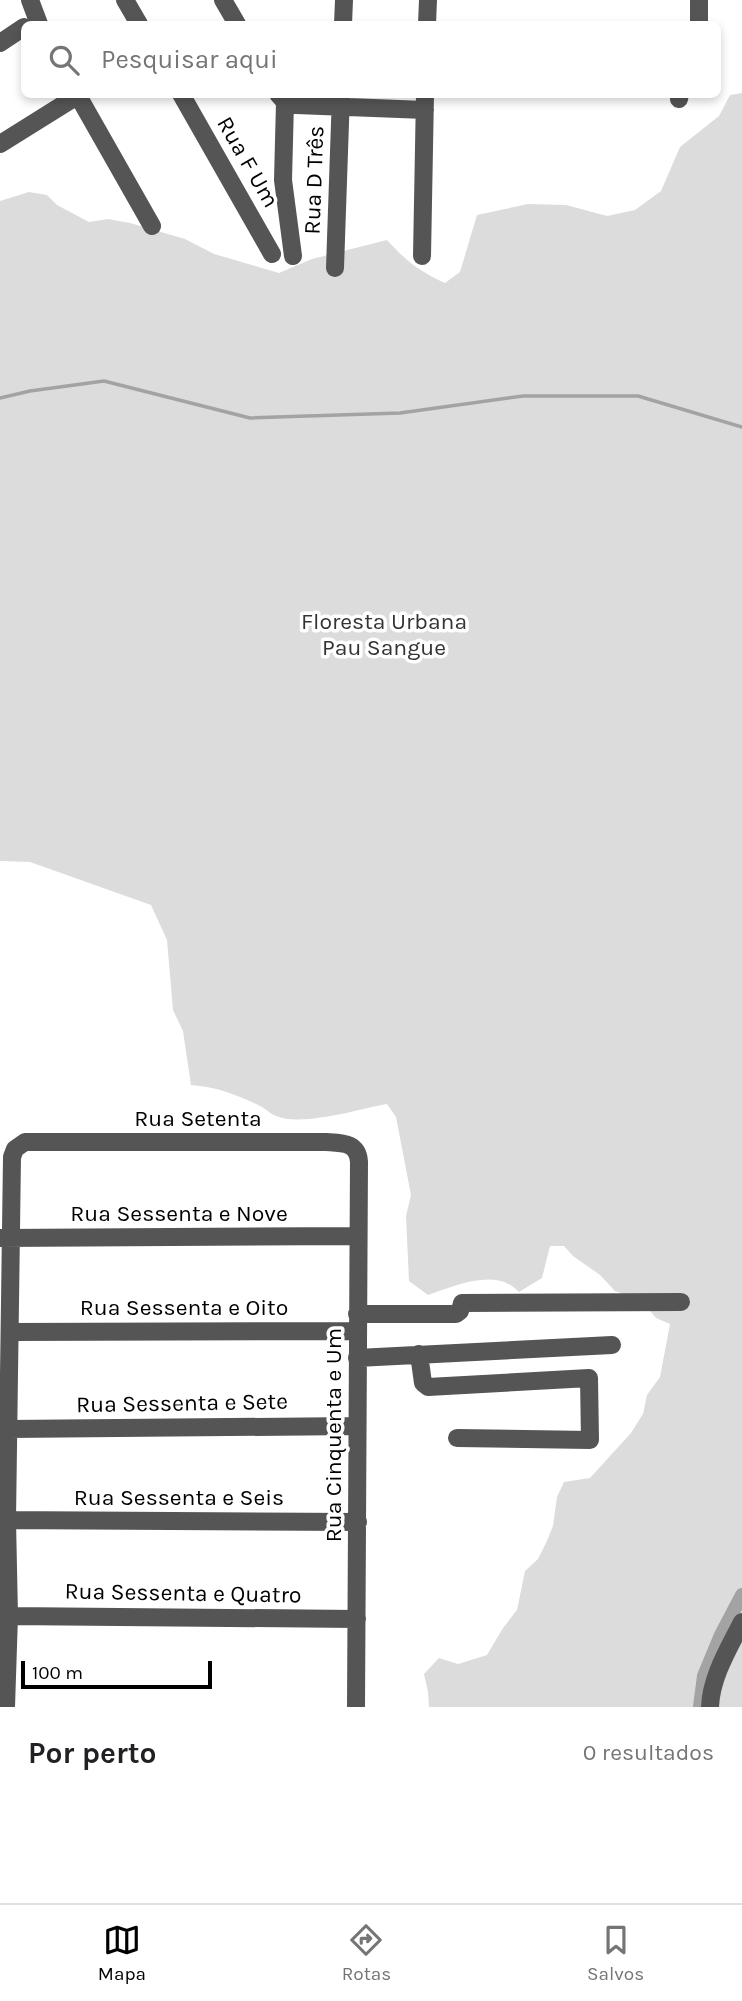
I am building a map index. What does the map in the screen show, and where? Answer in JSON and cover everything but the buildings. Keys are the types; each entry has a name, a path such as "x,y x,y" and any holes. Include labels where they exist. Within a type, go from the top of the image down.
{"street":[{"path":"125,0 137,21"},
{"path":"343,21 344,0"},
{"path":"427,21 428,0"},
{"path":"699,0 699,21"},
{"path":"226,1 236,21"},
{"path":"0,43 21,26"},
{"path":"0,144 72,98"},
{"path":"79,98 152,226"},
{"name":"Rua F Um","path":"183,98 272,254"},
{"path":"281,98 296,105 341,100 425,102 422,256"},
{"name":"Rua D Três","path":"281,98 283,180 293,256"},
{"name":"Rua D Três","path":"335,268 341,100"},
{"name":"Rua Setenta","path":"5,1239 12,1157 20,1144 25,1142 342,1143 356,1149 359,1162"},
{"name":"Rua Cinquenta e Um","path":"356,1707 359,1162"},
{"name":"Rua Sessenta e Nove","path":"5,1239 357,1236"},
{"path":"5,1239 10,1332 4,1520 9,1616 6,1707"},
{"name":"Rua Sessenta e Oito","path":"10,1332 357,1322 456,1314 462,1303 681,1302"},
{"path":"357,1358 611,1345"},
{"path":"419,1354 423,1383 428,1387 589,1378 590,1440 457,1438"},
{"name":"Rua Sessenta e Sete","path":"8,1429 357,1426"},
{"name":"Rua Sessenta e Seis","path":"4,1520 358,1522"},
{"name":"Rua Sessenta e Quatro","path":"9,1616 357,1619"},
{"path":"710,1707 717,1674 742,1622"}],"green space":[{"name":"Floresta Urbana Pau Sangue","path":"742,93 742,1707 429,1707 424,1674 439,1658 458,1664 487,1655 517,1610 525,1571 538,1559 546,1543 553,1526 557,1497 564,1482 590,1478 631,1433 643,1414 647,1395 660,1377 670,1324 656,1318 641,1300 615,1291 564,1246 550,1246 542,1278 519,1292 510,1285 487,1280 428,1295 409,1281 406,1216 411,1195 396,1117 387,1104 315,1118 287,1119 227,1092 191,1085 183,1031 173,1010 167,940 151,905 30,862 0,861 0,201 29,192 47,195 57,205 89,222 108,219 130,223 185,239 214,254 279,273 312,259 387,240 413,265 445,283 460,272 477,215 528,204 566,205 607,216 635,210 661,191 680,147 719,116 730,95"}],"waterway":[{"path":"0,398 104,381 250,418 400,413 523,396 638,396 742,427"},
{"path":"700,1707 704,1676 742,1595"}]}
